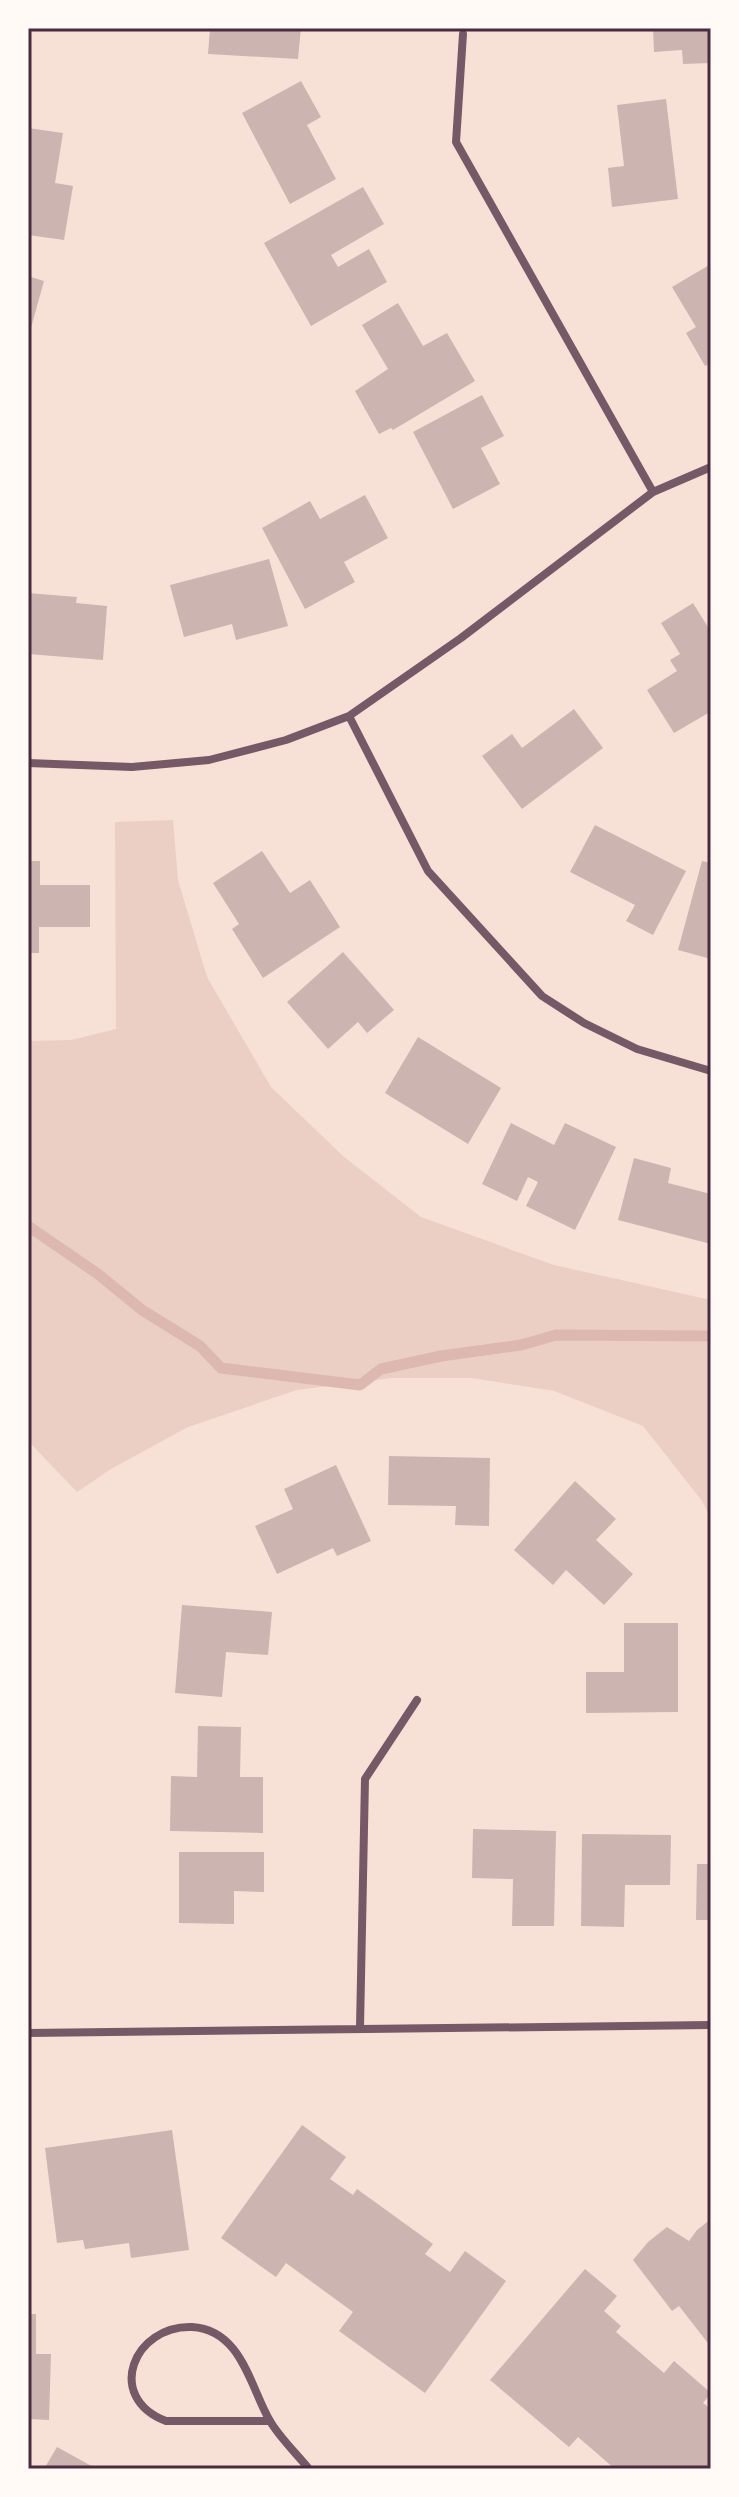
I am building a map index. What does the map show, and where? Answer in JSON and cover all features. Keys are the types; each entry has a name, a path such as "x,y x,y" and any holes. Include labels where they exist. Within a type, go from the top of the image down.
{"street":[{"path":"463,34 456,142 653,492"},
{"path":"28,763 132,767 209,760 286,740 349,716 461,638 653,492 711,467"},
{"path":"349,716 428,871 542,996 584,1023 637,1049 711,1071"},
{"path":"360,2027 365,1779 417,1700"},
{"path":"28,2033 711,2025"},
{"path":"270,2421 166,2421 141,2406 133,2393 132,2364 142,2349 164,2333 191,2327 209,2331 225,2340 250,2375 270,2421 309,2469"}],"shaded area":[{"path":"173,820 178,880 207,977 271,1087 343,1156 421,1217 554,1265 711,1300 711,1519 702,1501 643,1426 554,1391 471,1378 392,1378 297,1390 188,1427 111,1469 77,1492 28,1441 28,1041 71,1040 116,1029 115,822"}],"building":[{"path":"210,28 301,28 298,59 208,54"},
{"path":"653,28 711,28 711,63 683,64 682,50 654,52"},
{"path":"301,81 321,117 307,125 336,179 290,204 242,113"},
{"path":"666,99 678,199 612,207 608,168 624,166 617,105"},
{"path":"28,128 63,133 55,183 73,186 64,240 28,235"},
{"path":"363,187 384,224 331,255 338,267 369,249 387,282 311,326 264,243"},
{"path":"711,264 711,363 705,366 686,333 696,327 672,287"},
{"path":"28,276 44,281 29,335 28,335"},
{"path":"398,303 423,346 447,333 475,381 393,430 391,428 379,434 355,391 388,369 362,325"},
{"path":"482,395 504,436 481,448 500,484 453,509 413,432"},
{"path":"365,495 388,538 344,562 355,582 305,609 262,528 310,501 320,519"},
{"path":"269,559 288,626 236,640 232,624 184,637 170,585"},
{"path":"28,593 77,597 76,603 107,606 103,660 28,654"},
{"path":"693,603 711,632 711,706 708,708 710,712 674,733 647,690 677,671 670,660 680,654 661,623"},
{"path":"574,709 603,748 522,809 482,756 512,734 522,748"},
{"path":"595,825 686,871 653,935 626,921 635,905 570,872"},
{"path":"262,851 290,893 310,880 340,927 263,978 232,929 239,924 213,883"},
{"path":"28,861 40,861 40,885 90,885 90,927 39,927 39,953 28,953"},
{"path":"702,861 711,863 711,959 678,950"},
{"path":"343,952 394,1010 367,1033 358,1022 328,1049 287,1002"},
{"path":"418,1037 501,1088 468,1144 385,1093"},
{"path":"511,1123 554,1145 565,1123 616,1147 575,1230 526,1206 538,1182 528,1177 517,1201 482,1184"},
{"path":"634,1158 671,1168 668,1183 711,1194 711,1244 618,1220"},
{"path":"389,1456 490,1458 489,1526 455,1525 456,1506 388,1505"},
{"path":"336,1465 371,1541 337,1556 333,1548 277,1574 255,1526 293,1509 284,1489"},
{"path":"575,1481 616,1519 596,1540 633,1574 604,1605 566,1570 553,1585 514,1550"},
{"path":"182,1605 272,1612 268,1655 226,1652 222,1697 175,1693"},
{"path":"624,1623 678,1623 678,1712 586,1713 586,1672 624,1672"},
{"path":"198,1726 241,1727 240,1777 263,1777 263,1833 170,1831 171,1776 197,1777"},
{"path":"473,1829 556,1831 554,1926 512,1926 513,1879 472,1878"},
{"path":"582,1834 671,1835 670,1885 625,1885 624,1927 581,1926"},
{"path":"179,1852 264,1852 264,1892 234,1891 234,1924 179,1923"},
{"path":"697,1864 711,1864 711,1920 696,1920"},
{"path":"302,2125 346,2157 330,2179 353,2195 357,2189 433,2244 425,2254 450,2272 465,2251 506,2281 425,2393 339,2331 353,2312 286,2263 276,2277 221,2238"},
{"path":"172,2130 189,2250 131,2258 129,2243 85,2249 83,2240 57,2243 45,2148"},
{"path":"711,2219 711,2347 679,2306 672,2311 633,2260 648,2242 667,2227 689,2241"},
{"path":"585,2269 617,2296 604,2311 621,2326 616,2332 664,2373 674,2361 711,2393 703,2403 711,2409 711,2469 615,2469 578,2437 569,2447 490,2380"},
{"path":"28,2314 36,2314 36,2354 51,2354 49,2420 28,2419"},
{"path":"57,2447 97,2469 44,2469"}],"waterway":[{"path":"28,1226 98,1274 142,1310 200,1346 221,1368 360,1385 381,1369 441,1356 521,1345 556,1335 711,1336"}]}
